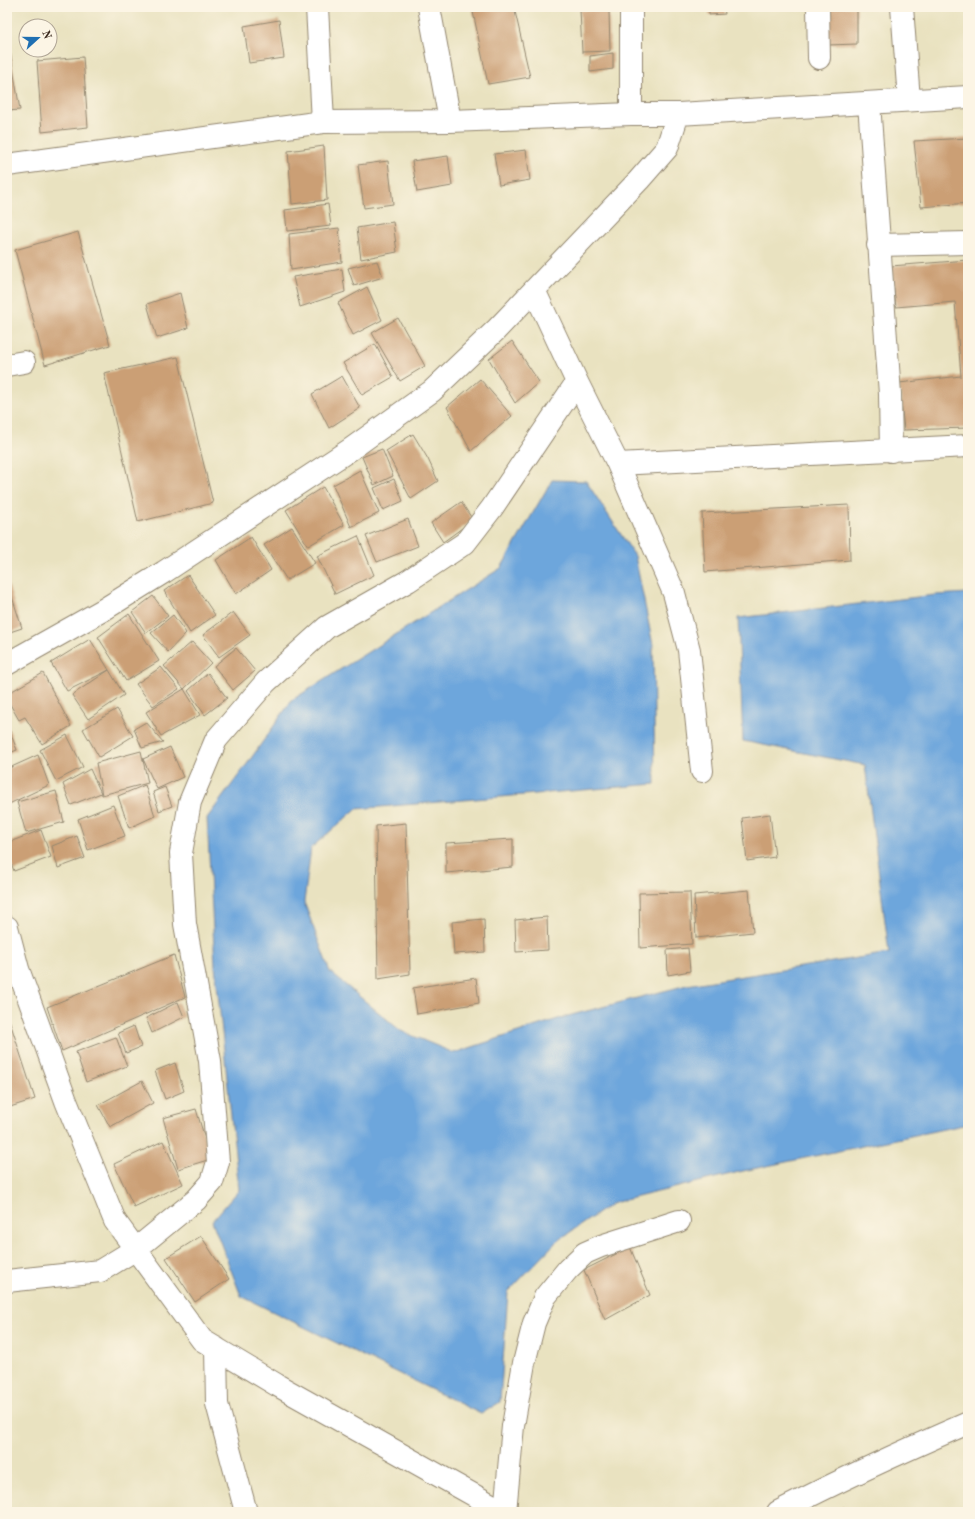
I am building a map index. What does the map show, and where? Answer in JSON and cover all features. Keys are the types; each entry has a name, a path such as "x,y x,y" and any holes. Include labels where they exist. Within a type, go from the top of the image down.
{"street":[{"path":"317,7 323,122"},
{"path":"429,7 450,121"},
{"path":"631,7 631,114"},
{"path":"818,7 819,58"},
{"path":"902,7 909,100"},
{"path":"7,165 323,122 450,121 631,114 678,114 968,97"},
{"path":"869,103 878,245 890,394 891,451"},
{"path":"7,664 130,593 358,444 432,391 496,330 667,148 678,114"},
{"path":"878,245 968,243"},
{"path":"534,290 577,382 618,464 674,593 689,650 702,771"},
{"path":"7,1281 100,1271 136,1249 196,1200 212,1182 218,1162 210,1061 185,924 181,853 190,802 216,740 266,682 327,627 408,581 465,543 492,508 577,382"},
{"path":"618,464 968,446"},
{"path":"7,927 18,969 69,1108 115,1222 202,1340 277,1385 504,1512 513,1426 524,1363 534,1323 545,1297 568,1269 585,1253 601,1246 679,1221"},
{"path":"216,1348 217,1404 246,1512"},
{"path":"778,1512 826,1487 968,1423"}],"water":[{"path":"552,480 586,481 635,556 653,645 655,784 356,809 311,848 304,902 330,972 401,1031 454,1053 564,1017 687,985 889,953 865,765 743,741 738,618 935,595 968,593 968,1124 743,1171 613,1203 557,1241 508,1292 500,1402 481,1414 241,1296 212,1221 239,1190 215,966 207,818 292,700 501,568"}],"building":[{"path":"472,7 514,7 530,77 488,84"},
{"path":"709,7 724,7 725,14 709,15"},
{"path":"827,7 857,7 857,44 828,45"},
{"path":"580,10 609,10 610,51 582,52"},
{"path":"279,20 284,58 249,63 244,26"},
{"path":"10,51 20,110 7,111 7,52"},
{"path":"613,53 613,69 590,72 590,56"},
{"path":"83,57 88,127 42,132 37,61"},
{"path":"968,138 968,203 921,207 914,141"},
{"path":"324,146 327,200 292,204 288,151"},
{"path":"526,150 530,180 499,185 494,154"},
{"path":"448,156 452,186 417,192 412,161"},
{"path":"388,161 393,204 364,208 358,165"},
{"path":"328,204 331,226 287,231 285,210"},
{"path":"393,222 397,252 361,259 357,228"},
{"path":"339,228 342,262 291,270 289,234"},
{"path":"78,232 110,345 45,365 15,250"},
{"path":"968,260 968,428 904,430 899,383 961,376 955,302 896,307 891,266"},
{"path":"377,261 383,277 354,286 348,268"},
{"path":"342,269 345,292 300,307 293,277"},
{"path":"367,287 382,320 353,335 338,303"},
{"path":"180,293 188,328 157,338 147,304"},
{"path":"398,318 425,366 400,381 372,333"},
{"path":"512,341 539,382 515,403 489,359"},
{"path":"375,344 393,377 362,395 343,363"},
{"path":"178,357 213,503 138,522 104,373"},
{"path":"342,376 360,408 329,428 312,394"},
{"path":"480,379 512,416 471,451 447,407"},
{"path":"413,434 428,459 438,481 411,499 386,451"},
{"path":"382,449 393,476 374,485 362,457"},
{"path":"360,470 379,513 351,527 333,485"},
{"path":"394,479 403,501 383,510 374,488"},
{"path":"323,487 344,525 308,546 286,510"},
{"path":"461,502 473,520 443,542 431,523"},
{"path":"849,505 850,560 705,572 702,513"},
{"path":"408,519 418,546 377,562 366,536"},
{"path":"292,527 315,563 287,580 264,545"},
{"path":"358,536 374,575 335,594 317,556"},
{"path":"251,537 271,570 236,594 216,560"},
{"path":"188,575 215,615 190,633 164,591"},
{"path":"7,581 22,628 7,633"},
{"path":"153,596 168,616 146,633 132,612"},
{"path":"233,612 250,635 219,657 203,635"},
{"path":"129,614 159,661 126,681 98,637"},
{"path":"173,615 186,633 168,652 151,633"},
{"path":"90,639 109,670 67,691 51,663"},
{"path":"192,642 211,663 184,689 164,666"},
{"path":"236,648 255,671 233,690 214,666"},
{"path":"161,667 179,689 153,706 136,684"},
{"path":"109,670 124,695 88,719 72,695"},
{"path":"43,673 71,726 42,744 25,717 19,720 7,699 7,694"},
{"path":"208,673 227,698 205,715 188,691"},
{"path":"184,689 200,715 161,736 146,712"},
{"path":"117,709 133,736 99,757 83,729"},
{"path":"146,722 163,742 142,748 134,729"},
{"path":"7,724 17,750 7,754"},
{"path":"67,735 83,767 56,781 40,750"},
{"path":"170,747 183,777 157,789 143,759"},
{"path":"141,751 148,783 102,795 96,763"},
{"path":"38,755 49,785 9,804 7,799 7,769"},
{"path":"90,769 101,793 71,805 63,784"},
{"path":"145,785 155,816 129,828 118,796"},
{"path":"165,787 172,806 159,811 153,792"},
{"path":"56,791 64,822 26,833 17,802"},
{"path":"113,805 125,836 88,850 78,819"},
{"path":"770,814 775,857 747,861 742,818"},
{"path":"406,823 410,974 378,979 376,826"},
{"path":"41,830 51,857 14,871 7,852 7,843"},
{"path":"77,836 85,858 58,868 52,846"},
{"path":"513,839 513,867 446,873 446,843"},
{"path":"749,890 753,932 696,938 694,895"},
{"path":"690,892 692,944 640,948 639,893"},
{"path":"547,917 548,950 516,952 515,920"},
{"path":"484,919 485,952 454,954 452,922"},
{"path":"688,948 690,971 668,975 667,950"},
{"path":"174,955 185,997 62,1051 47,1007"},
{"path":"476,978 479,1003 417,1014 413,988"},
{"path":"178,1002 184,1017 152,1033 146,1018"},
{"path":"7,1013 35,1099 7,1108"},
{"path":"134,1026 141,1047 126,1053 118,1033"},
{"path":"116,1037 127,1066 86,1082 76,1052"},
{"path":"175,1063 184,1091 165,1099 155,1071"},
{"path":"142,1081 153,1103 110,1127 98,1105"},
{"path":"196,1109 211,1159 178,1169 163,1118"},
{"path":"163,1141 183,1184 134,1207 114,1164"},
{"path":"201,1236 229,1279 195,1302 166,1258"},
{"path":"630,1247 650,1295 605,1320 584,1270"},
{"path":"844,1507 846,1512 829,1512"}]}
